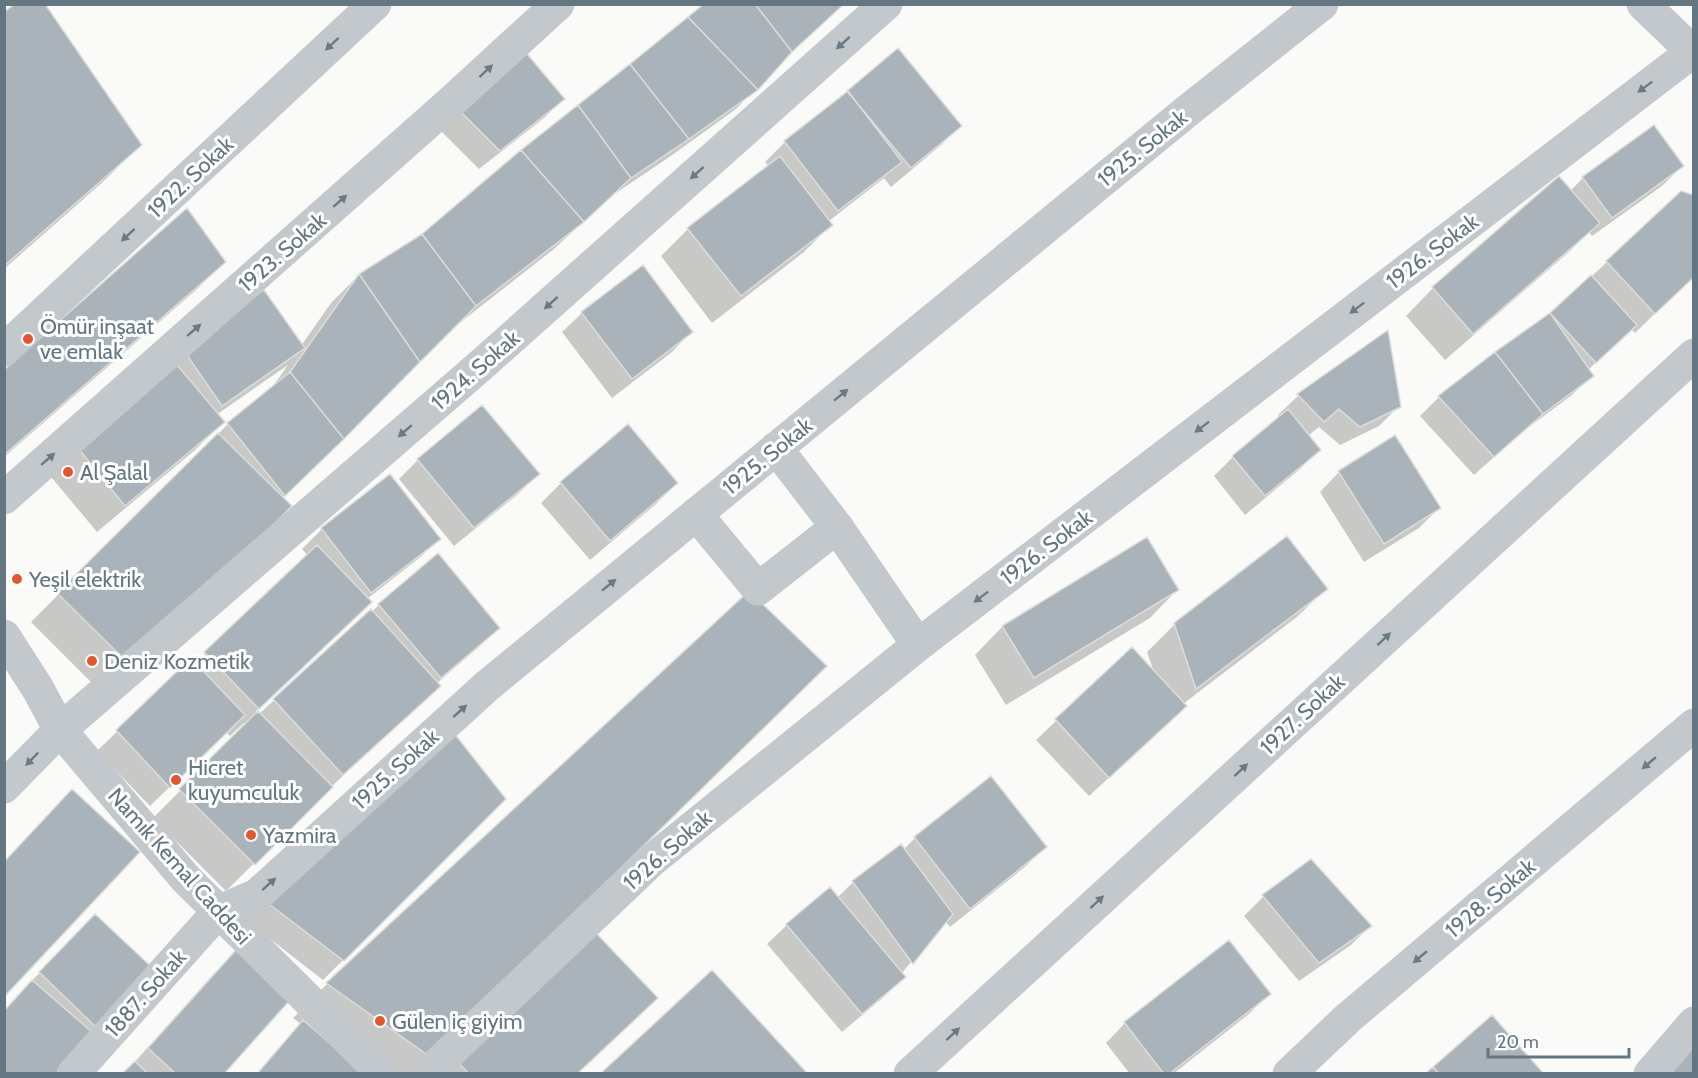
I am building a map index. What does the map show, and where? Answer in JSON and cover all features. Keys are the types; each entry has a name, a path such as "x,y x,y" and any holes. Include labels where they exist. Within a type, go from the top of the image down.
{"street":[{"name":"1922. Sokak","path":"4,351 375,4"},
{"name":"1923. Sokak","path":"4,498 442,110 558,4"},
{"name":"1924. Sokak","path":"4,787 60,730 480,366 886,4"},
{"name":"1925. Sokak","path":"218,912 257,895 487,686 1186,112 1322,4"},
{"path":"1643,4 1693,53"},
{"name":"1926. Sokak","path":"427,1074 651,861 918,645 1693,53"},
{"name":"1927. Sokak","path":"910,1074 1694,355"},
{"path":"776,448 837,527 918,645"},
{"path":"696,514 758,589 837,527"},
{"name":"Namık Kemal Caddesi","path":"4,636 38,689 60,730 186,879 383,1074"},
{"name":"1928. Sokak","path":"1289,1074 1348,1018 1694,725"},
{"name":"1887. Sokak","path":"73,1074 218,912"},
{"path":"1650,1074 1694,1023"}],"building":[{"path":"15,4 45,4 142,145 4,266 4,12"},
{"path":"704,4 755,4 792,52 758,90 688,17"},
{"path":"755,4 844,4 792,52"},
{"path":"688,17 758,90 689,139 630,64"},
{"path":"517,42 565,99 500,151 451,102"},
{"path":"898,48 962,126 911,168 847,91"},
{"path":"630,64 689,139 631,178 578,105"},
{"path":"848,91 902,162 838,211 784,141"},
{"path":"578,105 631,178 584,222 521,150"},
{"path":"1654,125 1684,166 1612,218 1582,177"},
{"path":"521,150 584,222 476,306 422,234"},
{"path":"780,156 833,225 741,296 687,228"},
{"path":"1559,176 1600,223 1473,334 1432,287"},
{"path":"1681,191 1694,195 1694,277 1655,314 1606,261"},
{"path":"187,208 226,262 4,455 4,370"},
{"path":"422,234 476,306 420,362 359,274"},
{"path":"643,265 693,332 632,379 581,312"},
{"path":"359,274 420,362 344,439 290,372"},
{"path":"1591,275 1637,325 1596,363 1550,313"},
{"path":"264,290 305,348 222,406 182,348"},
{"path":"1550,313 1594,376 1543,414 1495,352"},
{"path":"1388,330 1401,407 1360,427 1339,409 1324,422 1297,394"},
{"path":"1495,352 1543,414 1494,457 1438,396"},
{"path":"173,360 225,422 125,506 74,443"},
{"path":"290,372 344,439 285,496 227,423"},
{"path":"482,405 540,474 474,528 417,459"},
{"path":"1288,409 1321,450 1265,496 1232,456"},
{"path":"628,424 678,483 610,541 560,482"},
{"path":"218,433 292,506 132,667 57,593"},
{"path":"1395,435 1441,508 1384,544 1338,471"},
{"path":"390,474 441,539 371,593 321,528"},
{"path":"1287,536 1328,589 1196,689 1174,623"},
{"path":"1147,537 1179,590 1034,678 1002,626"},
{"path":"317,545 372,602 259,709 204,652"},
{"path":"438,553 500,628 441,678 378,604"},
{"path":"749,591 827,666 429,1056 326,983"},
{"path":"371,609 441,686 343,775 273,699"},
{"path":"1132,647 1187,706 1109,778 1055,719"},
{"path":"191,658 245,715 170,788 116,730"},
{"path":"258,711 333,787 255,865 179,789"},
{"path":"446,723 506,799 344,961 257,895"},
{"path":"991,776 1047,847 970,909 914,837"},
{"path":"72,789 140,852 4,997 4,862"},
{"path":"901,844 953,914 913,964 852,881"},
{"path":"1311,859 1372,926 1319,963 1262,895"},
{"path":"830,887 906,977 862,1014 786,924"},
{"path":"95,914 159,974 102,1033 39,972"},
{"path":"595,932 658,998 577,1074 469,1074 457,1061"},
{"path":"1229,940 1271,994 1169,1074 1164,1074 1124,1022"},
{"path":"236,950 291,999 224,1074 176,1074 148,1048"},
{"path":"712,970 808,1074 600,1074"},
{"path":"32,980 93,1033 58,1074 4,1074 4,1011"},
{"path":"1492,1015 1544,1074 1439,1074 1433,1067"},
{"path":"303,1020 365,1074 257,1074"},
{"path":"1694,1023 1694,1074 1654,1074"},
{"path":"135,1061 148,1074 122,1074"},
{"path":"1433,1067 1439,1074 1425,1074"}],"place":[{"name":"Ömür inşaat ve emlak","path":"28,339"},
{"name":"Al Şalal","path":"68,472"},
{"name":"Yeşil elektrik","path":"17,579"},
{"name":"Deniz Kozmetik","path":"92,661"},
{"name":"Hicret kuyumculuk","path":"176,780"},
{"name":"Yazmira","path":"251,835"},
{"name":"Gülen iç giyim","path":"380,1021"}]}
